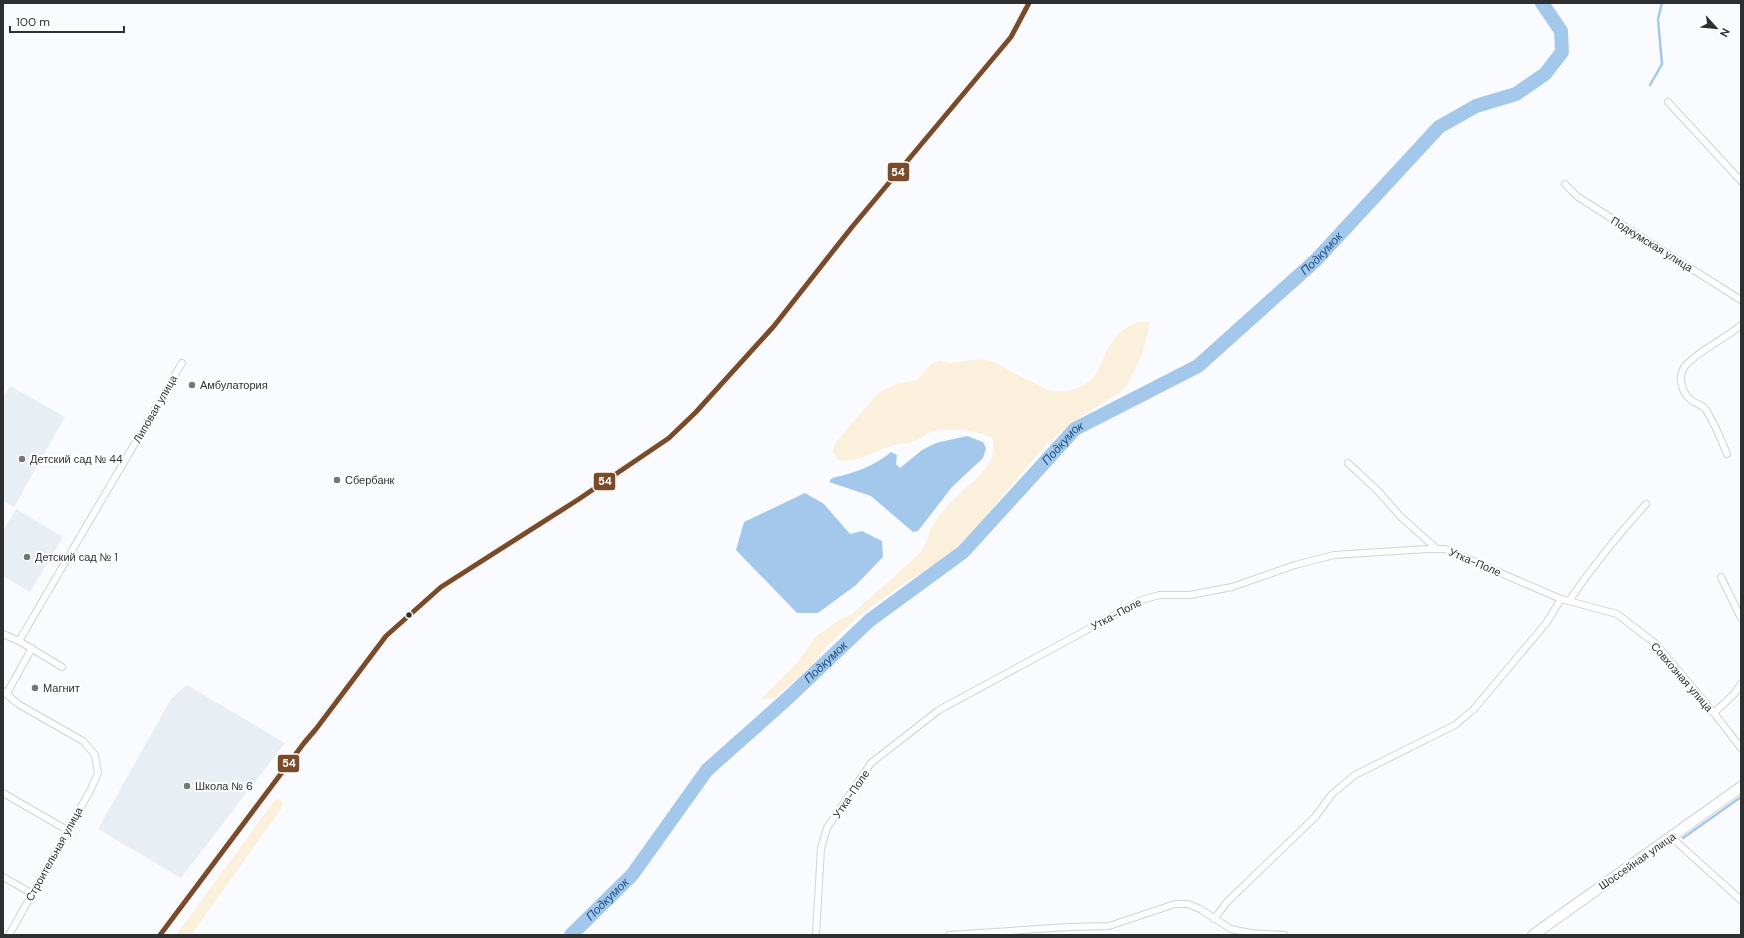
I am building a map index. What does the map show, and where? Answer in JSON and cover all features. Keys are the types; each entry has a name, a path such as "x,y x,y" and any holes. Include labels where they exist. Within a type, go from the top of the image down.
{"main road":[{"name":"Шоссейная улица","path":"1533,935 1741,787"}],"street":[{"path":"160,935 299,749 316,730 386,636 441,587 579,499 668,438 696,412 774,326 852,227 1011,36 1029,3"},
{"path":"1668,102 1741,181"},
{"name":"Подкумская улица","path":"1565,184 1578,198 1741,300"},
{"path":"1727,454 1714,422 1704,407 1691,400 1683,389 1680,378 1685,366 1696,356 1732,334 1741,325"},
{"name":"Липовая улица","path":"19,641 182,363"},
{"path":"1348,463 1378,491 1401,517 1437,549"},
{"path":"1569,601 1589,571 1646,504"},
{"name":"Утка-Поле","path":"816,935 821,848 827,828 871,763 939,710 1142,600 1159,595 1190,595 1232,587 1295,565 1334,555 1444,549 1561,599 1569,601"},
{"path":"1721,577 1741,618"},
{"path":"1214,919 1227,902 1315,817 1332,794 1355,775 1455,725 1474,709 1547,622 1561,599"},
{"name":"Совхозная улица","path":"1569,601 1617,614 1656,644 1714,713 1741,748"},
{"path":"3,634 32,648 62,667"},
{"path":"5,692 32,648"},
{"path":"1714,713 1734,694 1741,684"},
{"name":"Строительная улица","path":"5,692 18,704 83,741 95,755 98,773 33,894 9,935"},
{"path":"3,793 67,830"},
{"path":"1671,837 1741,900"},
{"path":"3,877 33,894"},
{"path":"949,935 1061,927 1109,926 1175,904 1188,904 1200,909 1231,929 1250,933 1284,935"}],"shaded area":[{"path":"1138,322 1150,322 1142,355 1127,385 1119,393 1084,414 1046,444 982,521 950,556 902,585 859,616 827,646 813,664 773,699 761,699 798,662 816,636 841,619 851,615 920,553 925,546 931,529 938,517 955,498 978,477 989,463 992,456 992,438 970,431 939,430 926,434 915,441 897,444 857,459 845,461 838,460 833,451 836,442 879,392 897,384 917,380 931,364 940,361 951,363 980,359 991,361 1048,390 1067,391 1080,387 1091,380 1116,337 1126,328"},
{"name":"Детский сад № 44","path":"10,386 65,417 14,507 3,501 3,398"},
{"name":"Детский сад № 1","path":"16,509 63,537 30,592 3,576 3,531"},
{"name":"Школа № 6","path":"187,685 285,743 181,878 98,829 171,699"},
{"path":"281,799 283,803 281,809 191,935 176,935 275,800"}],"water":[{"path":"967,436 983,442 986,448 983,458 952,487 918,531 913,532 871,496 829,482 832,478 856,472 870,466 891,452 897,455 896,464 900,468 922,450 936,443"},
{"path":"805,493 824,504 850,534 862,531 882,541 883,557 856,585 818,613 797,613 736,550 744,522"}],"waterway":[{"name":"Подкумок","path":"571,935 632,875 707,770 789,697 870,620 963,552 1075,429 1198,366 1316,260 1439,127 1476,106 1516,94 1545,74 1562,52 1561,31 1542,3"},
{"path":"1650,85 1662,64 1658,19 1662,3"},
{"path":"1683,838 1741,797"}],"transit line":[{"name":"54","path":"160,935 386,636 441,587 579,499 669,438 696,412 774,326 852,227 1011,37 1029,3"}],"place":[{"name":"Амбулатория","path":"192,385"},
{"name":"Детский сад № 44","path":"22,459"},
{"name":"Сбербанк","path":"337,480"},
{"name":"Детский сад № 1","path":"27,557"},
{"name":"Магнит","path":"35,688"},
{"name":"Школа № 6","path":"187,786"}]}
